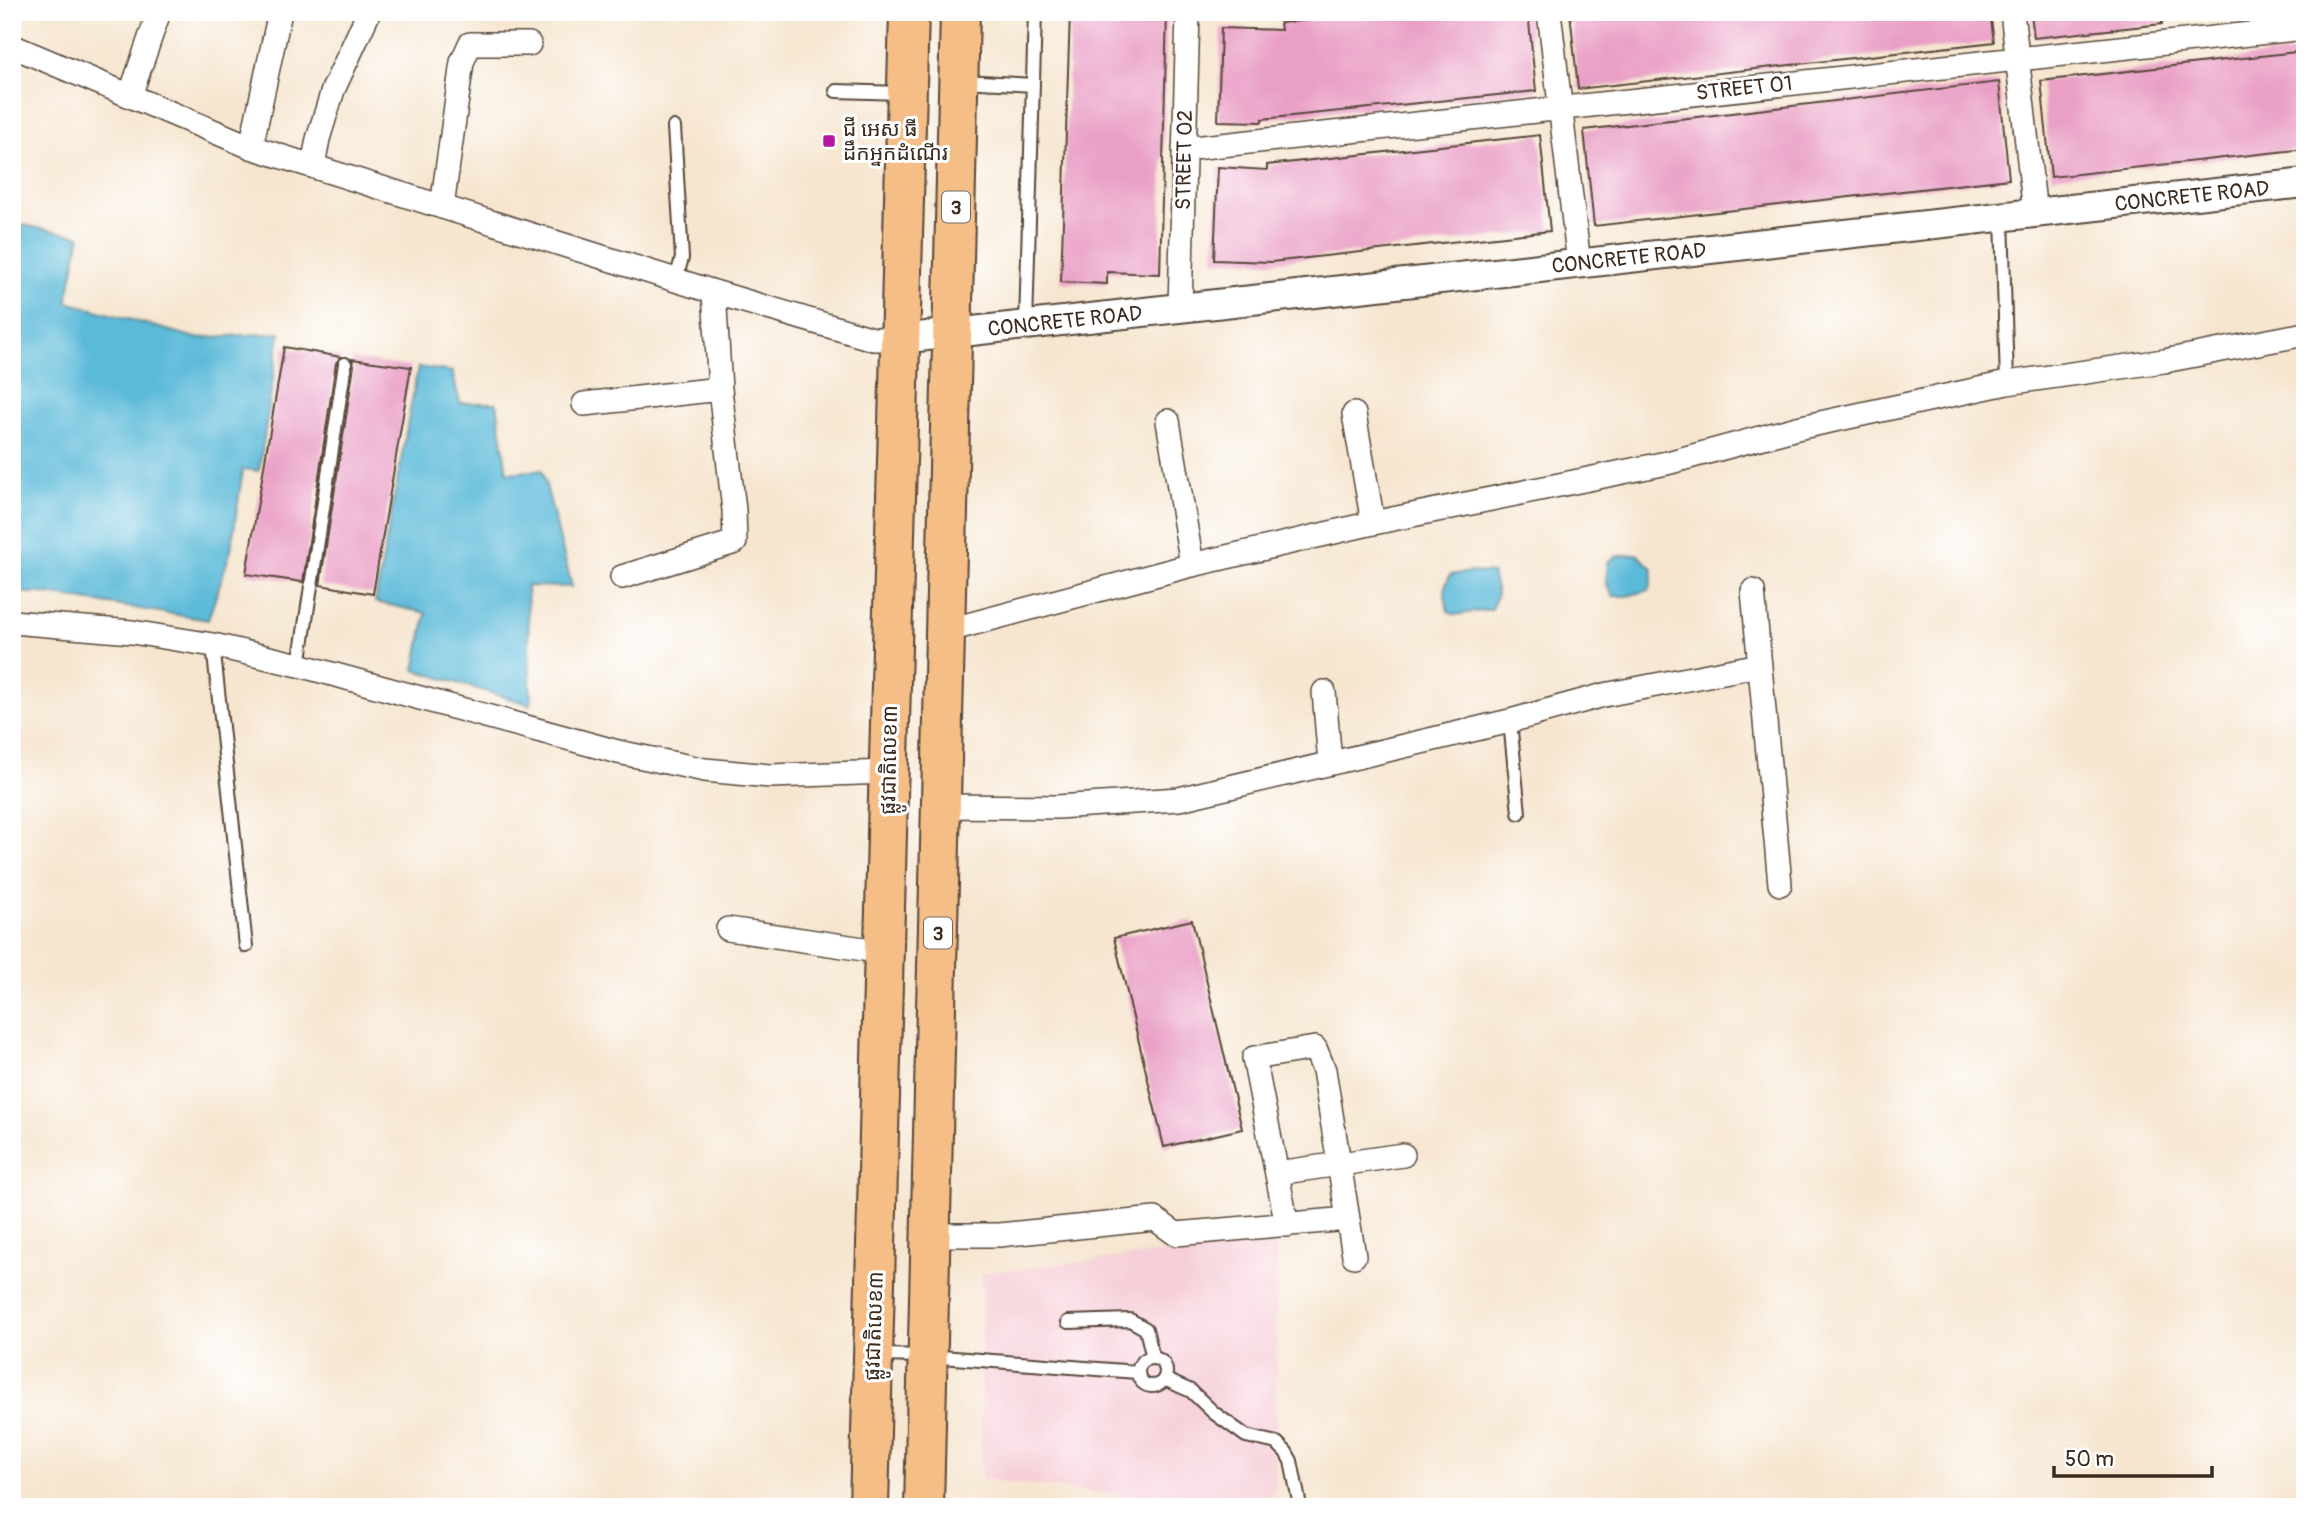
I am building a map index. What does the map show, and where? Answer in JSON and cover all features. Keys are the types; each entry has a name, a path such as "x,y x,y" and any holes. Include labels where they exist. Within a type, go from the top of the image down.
{"highway":[{"name":"ផ្លូវជាតិលេខ៣","path":"869,1507 909,12"},
{"name":"3","path":"924,1507 960,12"}],"street":[{"path":"130,96 159,12"},
{"path":"251,146 280,12"},
{"name":"STREET 02","path":"1180,308 1188,12"},
{"path":"1549,12 1579,264"},
{"path":"2012,12 2035,213"},
{"path":"313,165 333,90 368,14"},
{"name":"STREET 01","path":"1184,149 2305,28"},
{"path":"442,207 462,62 470,44 529,44"},
{"path":"12,46 251,146 714,292 873,339 900,339"},
{"name":"CONCRETE ROAD","path":"900,339 2305,183"},
{"path":"622,577 735,542 734,510 720,389 714,292"},
{"path":"945,631 1192,565 1373,523 1667,463 1797,428 2007,383 2164,361 2305,334"},
{"path":"584,404 720,389"},
{"path":"1354,414 1373,523"},
{"path":"1168,421 1192,565"},
{"path":"1753,591 1780,884"},
{"path":"12,622 132,632 213,645 299,665 606,748 705,770 770,776 889,772"},
{"path":"941,806 1056,807 1179,799 1604,695 1760,665"},
{"path":"1324,692 1330,763"},
{"path":"728,929 884,952"},
{"path":"1287,1225 1254,1058 1315,1048 1324,1070 1354,1256"},
{"path":"1277,1173 1403,1155"},
{"path":"930,1235 999,1235 1155,1219 1176,1234 1348,1219"}],"lane":[{"path":"1026,325 1035,12"},
{"path":"959,80 1033,85"},
{"path":"836,91 907,93"},
{"path":"674,127 682,258 676,279"},
{"path":"2001,217 2007,383"},
{"path":"299,665 345,364"},
{"path":"213,645 246,946"},
{"path":"1510,720 1519,813"},
{"path":"1068,1322 1130,1320 1146,1329 1153,1358"},
{"path":"873,1355 928,1356 1137,1371"},
{"path":"1153,1358 1160,1360 1166,1372 1160,1384 1148,1385 1142,1382 1137,1371 1142,1361 1153,1358"},
{"path":"1164,1379 1191,1391 1214,1413 1246,1436 1277,1443 1291,1461 1299,1501"}],"shaded area":[{"path":"1277,1240 1275,1496 1218,1507 981,1479 982,1273"}],"water":[{"path":"12,223 80,236 67,302 196,338 280,333 259,471 243,469 231,550 208,620 41,593 12,593"},
{"path":"418,367 452,372 460,403 497,403 507,473 542,470 572,587 527,586 531,705 415,670 426,613 375,602"},
{"path":"1637,554 1653,569 1650,590 1627,596 1613,596 1606,583 1608,562 1615,557"},
{"path":"1492,573 1497,593 1492,609 1455,615 1448,611 1446,584 1450,575"}],"building":[{"path":"1070,12 1167,12 1160,274 1107,272 1107,284 1061,282"},
{"path":"1396,12 1528,12 1536,91 1262,119 1262,122 1218,121 1221,28 1281,30 1280,23"},
{"path":"1570,12 1990,12 1994,42 1578,89"},
{"path":"2031,12 2162,12 2162,24 2034,38"},
{"path":"2305,51 2305,149 2051,177 2041,81"},
{"path":"1999,82 2009,179 1594,226 1584,130"},
{"path":"1540,135 1550,231 1271,262 1214,260 1218,167 1267,170 1267,165"},
{"path":"284,347 341,357 336,363 303,582 246,574"},
{"path":"352,359 411,367 373,594 320,585 354,365"},
{"path":"1192,920 1242,1129 1164,1147 1114,938"}],"place":[{"name":"ជី អេស ធី ដឹកអ្នកដំណើរ","path":"829,141"}]}
